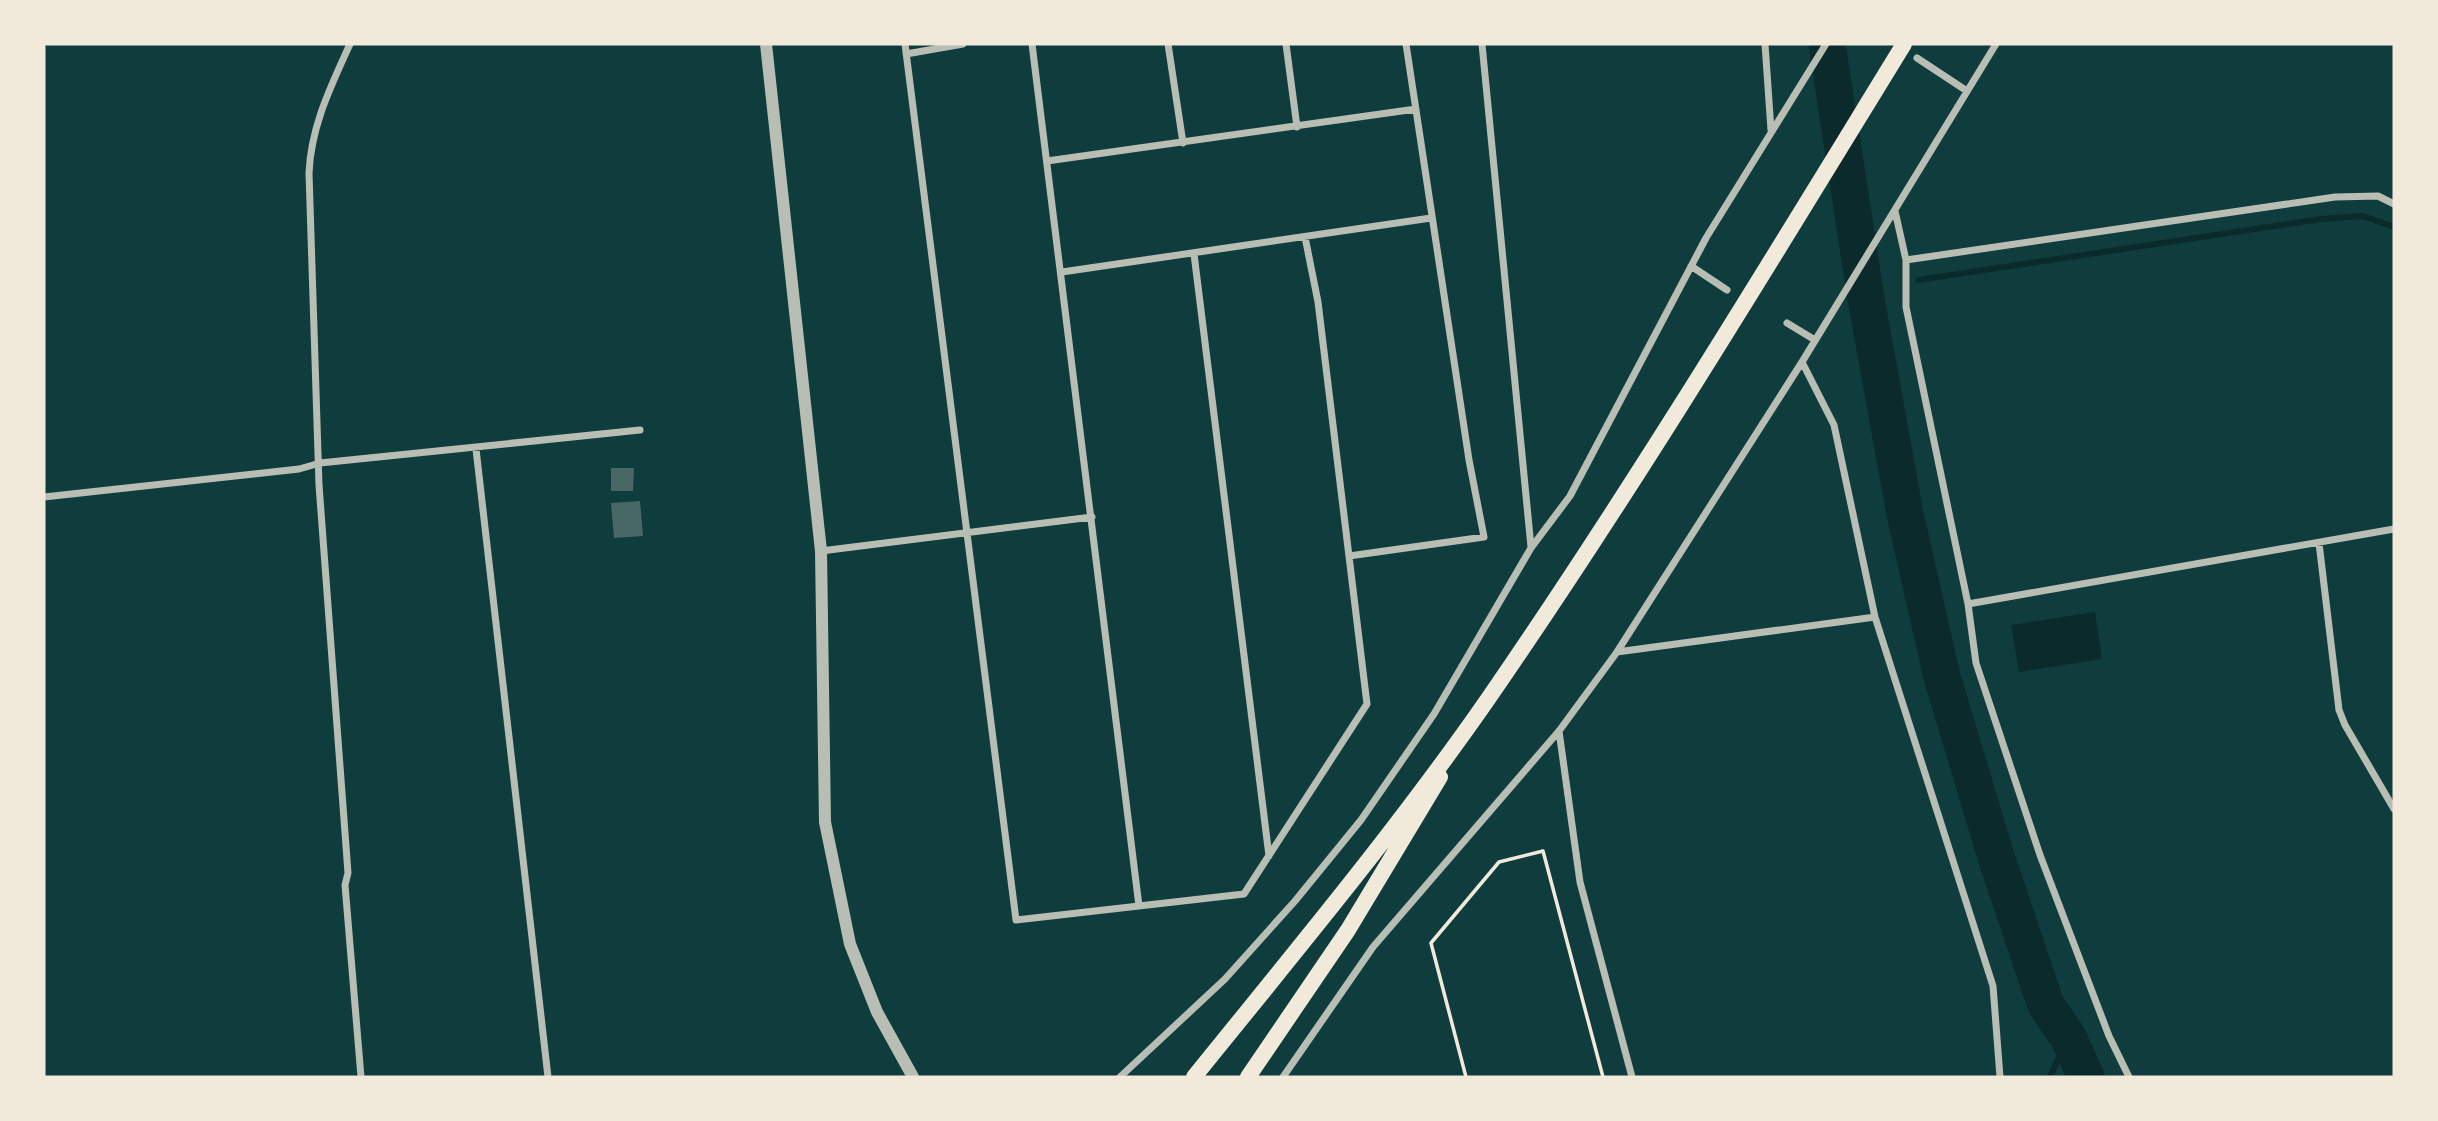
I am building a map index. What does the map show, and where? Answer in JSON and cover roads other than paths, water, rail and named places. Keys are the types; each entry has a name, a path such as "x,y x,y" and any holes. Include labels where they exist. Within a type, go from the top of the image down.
{"highway":[{"path":"1248,1077 1348,930 1487,700 1689,393 1904,44"},
{"path":"1194,1077 1325,914 1487,700"}],"street":[{"path":"350,44 323,103 310,147 319,485 348,873 345,885 361,1077"},
{"path":"766,44 821,551 825,822 837,892 850,944 877,1012 914,1077"},
{"path":"905,44 965,535 1016,920 1244,894 1367,704 1318,302 1305,237"},
{"path":"906,54 962,44"},
{"path":"1032,44 1139,906"},
{"path":"1168,44 1183,143"},
{"path":"1286,44 1297,127"},
{"path":"1349,556 1484,537 1431,218 1406,44"},
{"path":"1482,44 1531,548"},
{"path":"1765,44 1771,131"},
{"path":"1120,1077 1225,979 1295,901 1361,820 1434,714 1531,548 1570,496 1691,266 1826,44"},
{"path":"1283,1077 1373,947 1559,731 1617,652 1802,362 1996,44"},
{"path":"1917,58 1967,91"},
{"path":"1048,161 1416,109"},
{"path":"1906,260 2335,197 2378,196 2394,204"},
{"path":"1895,210 1906,260 1906,307 1968,604 1976,663 2040,855 2109,1035 2129,1077"},
{"path":"1062,272 1431,218"},
{"path":"1194,254 1269,856"},
{"path":"1691,266 1727,290"},
{"path":"1787,324 1815,340"},
{"path":"1802,362 1834,425 1875,617 1993,986 2000,1077"},
{"path":"44,497 299,469 320,463 640,430"},
{"path":"476,449 548,1077"},
{"path":"821,551 1092,517"},
{"path":"1968,604 2394,529"},
{"path":"2319,542 2339,709 2344,725 2394,809"},
{"path":"1617,652 1875,617"},
{"path":"1559,731 1580,882 1632,1077"}],"water":[{"path":"2095,612 2102,659 2019,672 2011,625"}],"waterway":[{"path":"1827,44 1866,299 1905,514 1942,677 1997,860 2046,1005 2068,1037 2086,1077"},
{"path":"1918,280 2321,219 2363,216 2394,227"},
{"path":"2050,1077 2068,1037"}]}
